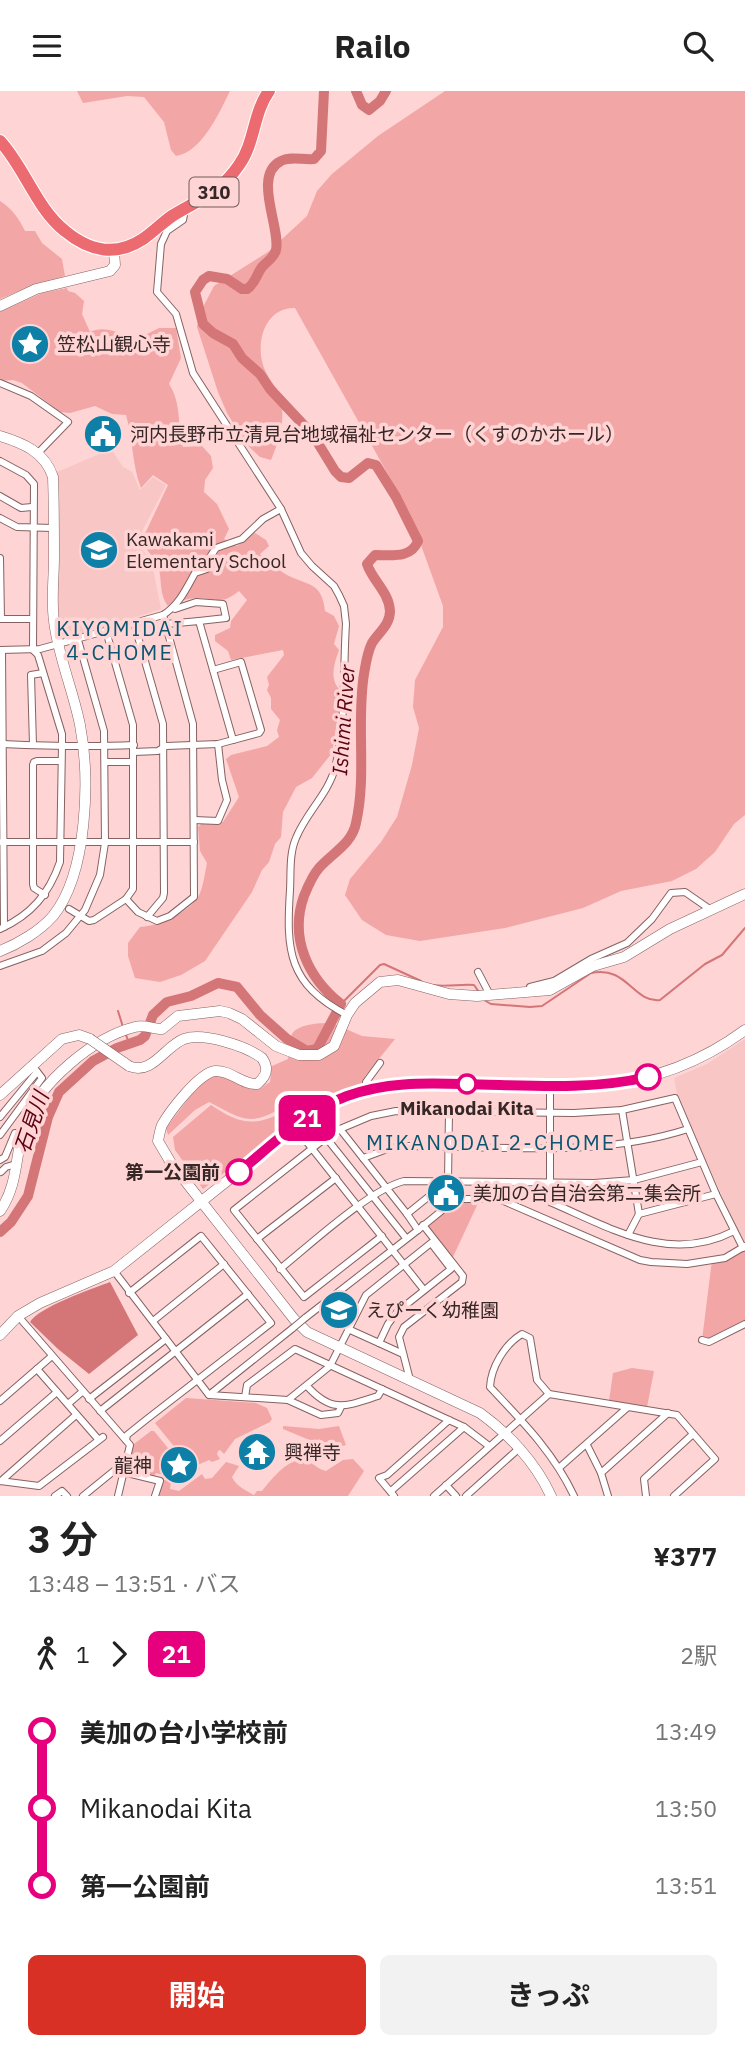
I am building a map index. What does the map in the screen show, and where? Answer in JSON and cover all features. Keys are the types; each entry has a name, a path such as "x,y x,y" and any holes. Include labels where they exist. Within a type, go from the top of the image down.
{"highway":[{"name":"310","path":"114,251 143,239 173,216 212,195 224,184 241,163 262,100 268,91"},
{"path":"0,141 15,158 54,221 81,242 97,249 114,251"}],"street":[{"path":"185,210 183,220 167,231 161,244 157,292 176,314 193,373 281,509 301,552 334,586 344,606 346,616 339,750 334,772 296,837 292,851 288,938 291,956 302,977 324,1003 347,1015"},
{"path":"0,306 36,289 110,271 116,265 114,251"},
{"path":"0,383 31,396 68,422 38,453"},
{"path":"0,436 38,453 53,477 53,608 58,645 76,708 83,747 82,843 69,887 53,916 29,935 0,951"},
{"path":"0,461 26,475 34,484 33,650 38,655 62,734 60,862 45,895 21,918 2,928 1,650 33,650 58,645 163,615 196,602 223,604 226,618 166,625"},
{"path":"0,496 21,508 32,507"},
{"path":"173,609 195,573 207,569 216,548 247,536 263,519 281,509"},
{"path":"0,518 17,527 53,528"},
{"path":"0,558 0,619 32,619"},
{"path":"126,899 138,912 157,921 165,919 194,897 191,714 163,615"},
{"path":"199,621 233,740"},
{"path":"134,623 163,725 164,893 147,917"},
{"path":"68,909 89,921 94,920 126,899 133,889 133,725 106,631"},
{"path":"0,966 42,951 66,933 82,916 100,875 105,842 104,731 78,640"},
{"path":"2,749 62,745 158,751 166,746 218,744 259,733 261,730 241,662 213,670"},
{"path":"33,745 31,675 43,673"},
{"path":"194,820 218,821 227,800 218,744"},
{"path":"45,895 34,888 34,762 61,761"},
{"path":"105,762 133,762"},
{"path":"2,842 194,842"},
{"path":"550,990 530,989 554,981 591,958 627,943 652,919 671,893 685,892 711,911"},
{"path":"0,1211 13,1185 25,1124 34,1107 61,1071 83,1054 124,1031 137,1026 162,1029 184,1014 229,1013 242,1019 276,1046 299,1055 319,1055 334,1046 347,1015 362,995 387,980 398,979 449,995 484,996 550,990 593,966 624,957 670,929 745,894"},
{"path":"478,972 484,996"},
{"path":"0,1335 18,1316 57,1295 114,1271 295,1127 327,1105 368,1089 408,1083 600,1085 652,1076 701,1057 745,1030"},
{"path":"0,1095 35,1068 67,1036 79,1035 90,1039 136,1069 144,1068 177,1042 187,1038 202,1037 252,1052 262,1058 266,1063 265,1076 257,1084 248,1084 225,1072 206,1073 162,1126 158,1141 161,1147 301,1326 318,1338 480,1413 504,1432 540,1475 551,1496"},
{"path":"368,1089 366,1082 380,1063"},
{"path":"0,1117 35,1068"},
{"path":"0,1135 42,1078 35,1068"},
{"path":"550,1086 550,1202 654,1244 680,1245 718,1238 734,1231"},
{"path":"209,1395 305,1318 420,1228 456,1199 499,1199 640,1260 651,1262 687,1264 725,1258 744,1247 716,1193 675,1098 622,1110 396,1111 371,1116 339,1129 407,1214 420,1228 463,1276 462,1282 404,1327 399,1337 410,1380"},
{"path":"622,1110 639,1214 628,1235"},
{"path":"407,1214 448,1181 449,1111"},
{"path":"312,1120 406,1238"},
{"path":"295,1127 425,1290"},
{"path":"363,1158 398,1147 550,1148 627,1145 688,1129"},
{"path":"0,1160 5,1157 15,1133 23,1134"},
{"path":"328,1137 234,1210 303,1297 382,1236"},
{"path":"280,1269 386,1186 404,1181 549,1183 634,1180 702,1162"},
{"path":"1,1172 18,1163"},
{"path":"257,1240 336,1178"},
{"path":"462,1199 463,1182"},
{"path":"639,1214 716,1193"},
{"path":"125,1440 127,1435 271,1323 201,1236 130,1293"},
{"path":"288,1400 330,1366 366,1295 431,1243 451,1269 392,1317 379,1343"},
{"path":"153,1321 224,1264"},
{"path":"114,1271 209,1395 288,1400 321,1415 338,1413 341,1407"},
{"path":"100,1411 248,1294"},
{"path":"18,1316 113,1429 130,1445 118,1496"},
{"path":"702,1340 709,1342 745,1324"},
{"path":"348,1329 403,1354"},
{"path":"574,1496 560,1467 520,1418 490,1387 497,1363 514,1339 522,1334 530,1338 537,1380 548,1394 677,1415 715,1459 674,1496"},
{"path":"89,1399 166,1339"},
{"path":"245,1397 247,1385 295,1349 464,1427 489,1445"},
{"path":"0,1401 52,1356"},
{"path":"1,1481 39,1486 100,1438 76,1415 37,1369"},
{"path":"307,1385 316,1395 341,1407 378,1396 382,1389"},
{"path":"0,1441 57,1392"},
{"path":"68,1404 82,1392"},
{"path":"434,1496 548,1394"},
{"path":"560,1467 628,1407"},
{"path":"601,1473 668,1413"},
{"path":"1,1481 76,1415"},
{"path":"449,1420 387,1475 379,1478 393,1494 464,1427"},
{"path":"646,1496 644,1479 693,1434"},
{"path":"587,1445 601,1473 608,1496"},
{"path":"466,1496 515,1452"},
{"path":"83,1496 116,1470 160,1481 155,1496"},
{"path":"446,1485 456,1496"},
{"path":"39,1486 42,1496"},
{"path":"55,1496 62,1491 67,1496"}],"shaded area":[{"path":"77,91 230,91 202,139 185,153 176,156 171,150 164,122 144,97 127,96 83,103"},
{"path":"445,91 745,91 745,815 734,824 715,852 696,869 672,881 621,891 583,908 505,928 420,941 386,935 362,920 345,895 350,879 381,842 397,817 419,728 413,707 415,680 443,627 443,606 409,512 295,308 284,310 268,322 261,342 263,364 279,392 282,407 280,434 271,460 260,457 246,444 227,413 197,327 200,313 214,286 268,252 307,216 317,191 332,174 378,136"},
{"path":"0,201 14,214 25,231 35,231 42,243 62,259 65,276 0,299"},
{"path":"67,288 84,301 82,314 90,332 101,329 112,331 133,341 159,328 176,328 181,358 169,384 178,407 181,439 183,447 202,446 211,456 213,468 205,480 204,492 217,504 229,529 224,539 237,546 255,533 266,540 269,546 260,554 269,567 318,590 325,611 334,616 339,626 334,644 339,650 334,666 334,681 340,690 340,703 332,753 312,778 296,787 283,812 281,837 275,844 269,862 205,961 181,975 160,982 135,978 128,956 128,943 140,927 173,917 190,907 199,896 207,863 200,851 198,827 201,824 223,822 239,797 226,759 231,755 267,746 279,737 277,730 280,720 271,709 267,677 284,655 283,650 231,660 228,651 215,641 215,635 230,628 231,621 247,600 239,591 223,600 193,598 174,601 168,606 163,596 157,563 142,540 168,485 153,475 141,488 126,415 112,414 95,406 70,413 60,412 22,383 13,380 0,381 0,312 42,293"},
{"name":"Kawakami Elementary School","path":"111,449 123,467 132,472 140,490 153,477 166,485 137,541 152,564 161,609 61,641 56,622 55,473"},
{"path":"332,1023 362,1036 395,1039 365,1076 361,1086 304,1111 290,1107 251,1119 235,1115 209,1102 195,1110 168,1135 166,1128 196,1089 211,1075 261,1088 270,1082 272,1066 288,1059 291,1037 295,1030 311,1024"},
{"path":"745,1039 744,1243 678,1099 674,1078 707,1064"},
{"path":"211,1105 239,1120 266,1119 286,1110 300,1115 203,1189 175,1150 173,1137"},
{"path":"457,1201 479,1201 452,1259 427,1227"},
{"path":"745,1246 745,1324 709,1342 702,1340 712,1260 725,1257"},
{"path":"110,1282 138,1335 89,1374 30,1322 44,1310"},
{"path":"632,1368 654,1371 647,1407 609,1401 613,1373"},
{"path":"186,1398 256,1403 267,1408 272,1419 235,1439 224,1454 218,1451 220,1459 212,1462 209,1460 186,1470 187,1473 201,1468 187,1477 177,1475 177,1450 155,1423"},
{"path":"283,1426 319,1429 339,1426 346,1445 331,1449 283,1429"},
{"path":"154,1431 172,1453 172,1477 156,1473 154,1477 128,1469 134,1444"},
{"path":"353,1459 364,1471 348,1496 158,1496 164,1480 171,1481 170,1489 179,1491 202,1474 205,1479 212,1478 226,1462 239,1466 232,1477 238,1485 254,1495 257,1491 262,1491 281,1470 293,1462 306,1461 326,1471 343,1460"}],"waterway":[{"name":"Ishimi River","path":"0,1232 11,1222 28,1196 48,1117 59,1092 93,1061 145,1036 153,1015 167,1002 191,996 218,983 237,987 260,1015 287,1039 307,1051 317,1049 341,1004 319,982 304,956 300,942 300,912 314,874 346,843 356,823 361,786 364,674 370,647 390,616 387,598 367,564 375,555 411,551 418,541 376,465 368,463 349,478 341,477 313,435 270,389 260,374 242,358 233,344 203,324 195,292 209,276 227,279 242,289 247,289 274,255 276,240 268,190 269,178 273,168 281,161 292,158 314,159 321,151 324,91"},
{"name":"Ishimi River","path":"356,91 362,105 369,110 380,101 386,91"},
{"path":"484,1000 491,1004 542,1006 591,973 603,972 622,979 643,996 660,1000 705,964 722,955 745,928"},
{"path":"341,1004 380,965 384,964 421,981"},
{"path":"433,985 474,985 479,992"},
{"path":"118,1011 123,1027"},
{"path":"126,1035 129,1043"}],"bus line":[{"name":"21","path":"239,1172 310,1115 345,1096 368,1089 408,1083 600,1085 648,1077"}],"place":[{"name":"笠松山観心寺","path":"30,344"},
{"name":"河内長野市立清見台地域福祉センター（くすのかホール）","path":"103,434"},
{"name":"Kawakami Elementary School","path":"99,550"},
{"name":"Mikanodai Kita","path":"467,1084"},
{"name":"第一公園前","path":"239,1172"},
{"name":"美加の台自治会第二集会所","path":"446,1193"},
{"name":"えぴーく幼稚園","path":"339,1310"},
{"name":"興禅寺","path":"257,1452"},
{"name":"龍神","path":"179,1465"}],"district":[{"name":"KIYOMIDAI 4-CHOME","path":"120,640"},
{"name":"MIKANODAI 2-CHOME","path":"491,1142"}],"water label":[{"name":"石見川","path":"31,1122"}]}
